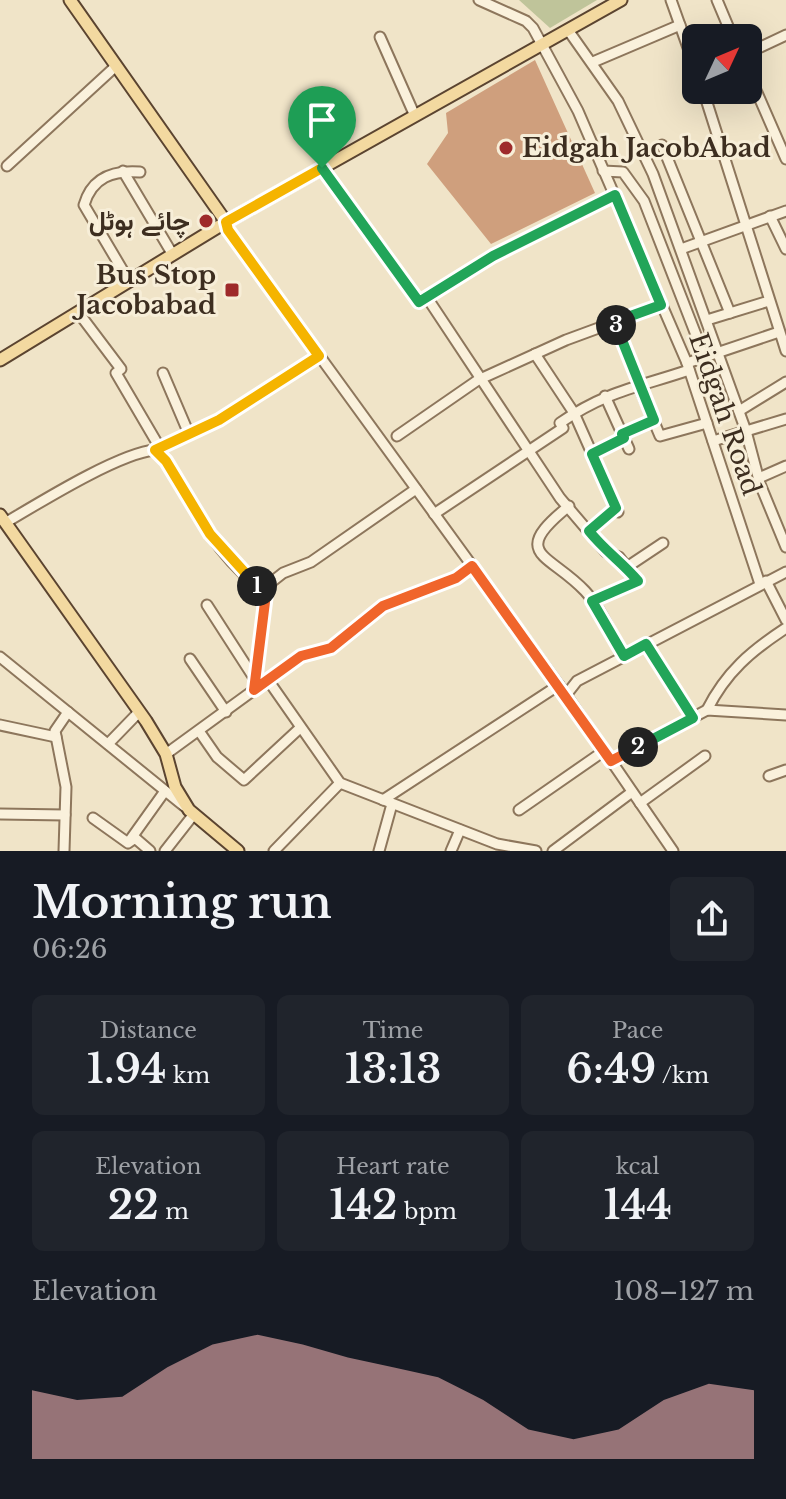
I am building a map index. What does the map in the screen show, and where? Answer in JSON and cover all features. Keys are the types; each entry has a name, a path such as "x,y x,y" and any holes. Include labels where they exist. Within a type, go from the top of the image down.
{"main road":[{"path":"70,0 226,222"},
{"path":"0,360 226,222 621,0"},
{"path":"2,519 139,712 166,754 175,787 191,812 238,851"}],"street":[{"name":"Eidgah Road","path":"479,0 526,21 578,111 688,366 763,582 786,620"},
{"path":"671,0 682,31"},
{"path":"717,0 727,24"},
{"path":"593,62 680,25"},
{"path":"568,30 593,62 637,136 707,320 759,478 786,547"},
{"path":"762,46 786,35"},
{"path":"380,37 415,116"},
{"path":"7,166 116,66"},
{"path":"707,104 786,351"},
{"path":"762,104 786,159"},
{"path":"662,145 730,313"},
{"path":"322,168 419,302 493,256 615,195"},
{"path":"129,281 84,205 97,181 116,171 140,172"},
{"path":"123,171 173,255"},
{"path":"603,171 623,172 644,201 705,358"},
{"path":"681,249 786,211"},
{"path":"770,216 786,249"},
{"path":"226,222 228,230 559,685 673,851"},
{"path":"428,299 528,452 606,552 619,557 638,581 592,601"},
{"path":"707,320 769,301"},
{"path":"397,436 481,378 661,305"},
{"path":"78,312 121,369 116,373 210,534 238,569 266,594"},
{"path":"614,322 660,436 707,423"},
{"path":"434,514 563,428 560,423 574,413 605,396 779,332"},
{"path":"535,354 574,413 617,510 589,531"},
{"path":"2,519 131,457 158,449 219,420 319,356"},
{"path":"163,373 189,434"},
{"path":"739,411 786,382"},
{"path":"605,396 629,449"},
{"path":"713,441 786,419"},
{"path":"592,454 654,420"},
{"path":"759,478 786,466"},
{"path":"255,685 269,584 283,573 311,562 416,489"},
{"path":"569,506 542,528 537,543 543,556 585,591 624,656"},
{"path":"627,567 663,543"},
{"path":"166,754 226,712 255,685 268,680 301,656 331,648 383,606 456,578 472,566"},
{"path":"566,695 577,681 786,572"},
{"path":"207,605 255,685"},
{"path":"707,710 719,686 747,654 786,628"},
{"path":"646,644 693,718"},
{"path":"0,657 191,812 165,851"},
{"path":"190,659 226,712"},
{"path":"268,680 340,783 497,844 536,851"},
{"path":"379,851 388,802 559,685"},
{"path":"611,761 707,710 786,715"},
{"path":"64,851 66,787 55,731 68,712"},
{"path":"108,744 139,712"},
{"path":"0,725 56,737"},
{"path":"199,731 217,757 244,780 300,728"},
{"path":"519,810 604,751"},
{"path":"640,803 705,756"},
{"path":"769,776 786,770"},
{"path":"274,851 340,783"},
{"path":"128,843 165,791"},
{"path":"553,851 632,792"},
{"path":"0,814 65,815"},
{"path":"93,818 128,843"},
{"path":"451,851 460,830"},
{"path":"128,843 135,838 150,851"}],"green space":[{"path":"519,0 597,0 550,28"}],"building":[{"name":"Eidgah JacobAbad","path":"535,60 595,193 491,244 427,164 448,133 446,113"}],"place":[{"name":"Eidgah JacobAbad","path":"506,148"},
{"name":"چائے ہوٹل","path":"206,221"},
{"name":"Bus Stop Jacobabad","path":"232,290"}],"route":[{"path":"322,168 419,302 493,256 615,195 661,305 614,322 654,420 622,434 624,438 592,454 616,508 589,531 606,552 619,557 638,581 592,601 624,656 646,644 693,718 611,761 472,566 456,578 383,606 331,648 301,656 254,690 266,594 238,569 210,534 166,461 155,450 219,420 319,356 228,230 226,222 322,168"}]}
